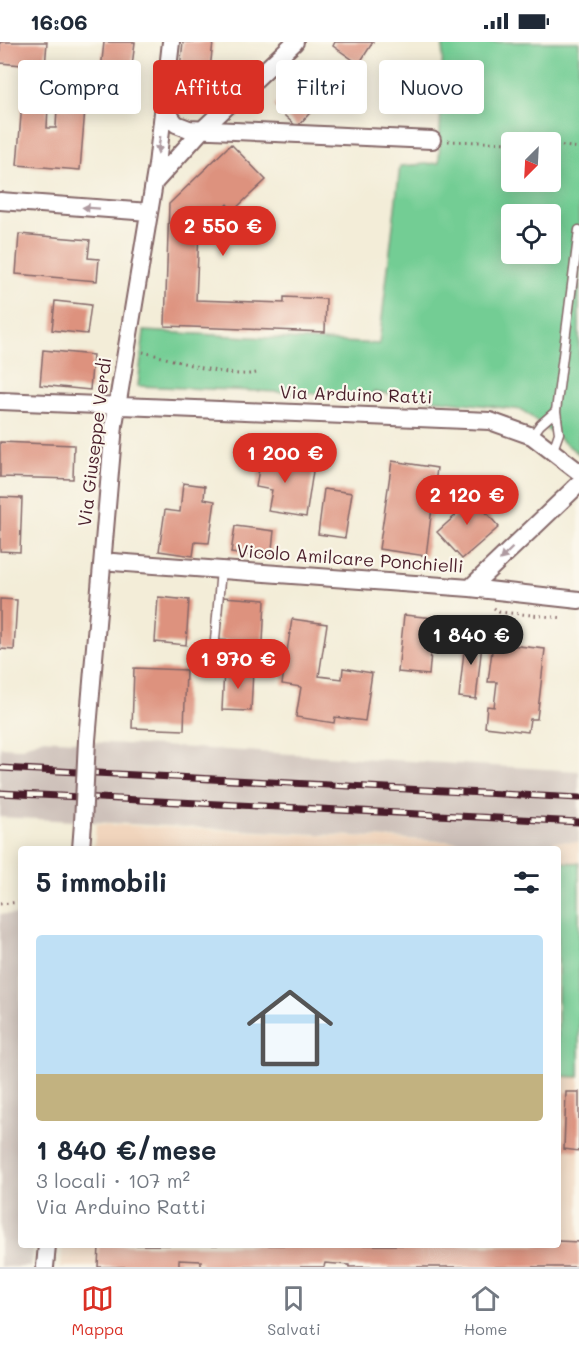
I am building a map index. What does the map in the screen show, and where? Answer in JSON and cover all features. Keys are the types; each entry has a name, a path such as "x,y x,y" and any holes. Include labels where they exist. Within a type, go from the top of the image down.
{"street":[{"name":"Via Giuseppe Verdi","path":"169,60 171,42"},
{"path":"154,183 202,130 295,42"},
{"name":"Via Giuseppe Verdi","path":"81,846 100,563 117,406 163,114"},
{"path":"169,114 179,126 202,130 432,140"},
{"path":"0,201 149,212"},
{"name":"Via Arduino Ratti","path":"0,400 480,420 507,426 532,436 579,472"},
{"name":"Vicolo Amilcare Ponchielli","path":"113,562 470,588 579,484"},
{"path":"470,588 579,600"},
{"path":"45,1267 47,1248"}],"lane":[{"path":"553,450 559,433 556,411 579,230"},
{"path":"532,436 540,425 556,411"},
{"name":"Vicolo Amilcare Ponchielli","path":"214,652 221,569"}],"path":[{"path":"432,140 501,142"},
{"path":"561,146 579,148"},
{"path":"140,352 216,372 248,376 260,372"},
{"path":"0,904 18,902"}],"shaded area":[{"path":"41,739 579,771 579,842 554,841 553,846 535,846 0,817 0,747 20,748"},
{"path":"96,824 532,846 94,846"},
{"path":"553,841 579,842 579,1267 61,1267 63,1248 561,1248 561,846 552,846"},
{"path":"0,914 18,915 18,1248 33,1248 30,1267 0,1267"}],"green space":[{"path":"443,42 579,42 579,454 522,410 373,392 372,396 138,386 144,331 379,344 400,166 439,163 441,114 484,114 484,60 442,60"},
{"path":"561,862 579,863 579,1077 561,1076"}],"building":[{"path":"0,42 47,42 46,60 18,60 18,65 0,63"},
{"path":"104,42 135,42 133,60 102,60"},
{"path":"183,42 213,42 211,60 181,60"},
{"path":"335,42 373,42 362,60 353,60 333,46"},
{"path":"21,114 48,114 47,128 56,128 57,114 85,114 80,170 17,165"},
{"path":"283,114 309,114 297,127"},
{"path":"231,144 266,180 233,211 227,204 199,232 196,300 284,303 284,297 326,299 325,332 165,326 169,204"},
{"path":"19,234 90,240 88,258 99,259 97,281 16,274"},
{"path":"55,301 91,305 87,334 52,330"},
{"path":"43,350 93,355 90,390 40,385"},
{"path":"0,442 74,445 73,479 0,477"},
{"path":"262,450 288,454 286,466 313,471 306,517 268,511 272,490 256,487"},
{"path":"392,461 437,468 426,556 379,549"},
{"path":"183,483 205,486 204,499 215,501 209,543 195,542 193,556 159,551 165,510 180,512"},
{"path":"324,489 352,493 345,538 318,534"},
{"path":"468,492 499,527 462,559 437,532 456,515 449,508"},
{"path":"0,497 22,498 20,552 0,551"},
{"path":"235,526 274,531 271,558 231,553"},
{"path":"158,597 189,600 186,645 155,642"},
{"path":"222,597 265,600 263,643 219,640"},
{"path":"0,599 17,600 14,650 0,649"},
{"path":"404,615 434,618 429,675 398,672"},
{"path":"292,619 327,624 319,676 342,679 343,668 372,673 365,721 335,717 334,723 296,717 301,687 282,684"},
{"path":"466,633 483,635 476,699 459,697"},
{"path":"493,643 545,649 537,719 530,719 528,732 485,727 487,706 494,707 497,682 488,682"},
{"path":"134,668 186,670 184,730 132,728"},
{"path":"224,669 253,670 251,711 222,710"},
{"path":"566,1092 579,1092 579,1151 564,1149"},
{"path":"561,1241 579,1242 579,1267 349,1267 349,1265 325,1263 324,1267 201,1267 201,1261 179,1260 179,1267 98,1267 99,1248 561,1248"}],"railway":[{"path":"0,768 579,798"},
{"path":"0,793 579,822"}]}
